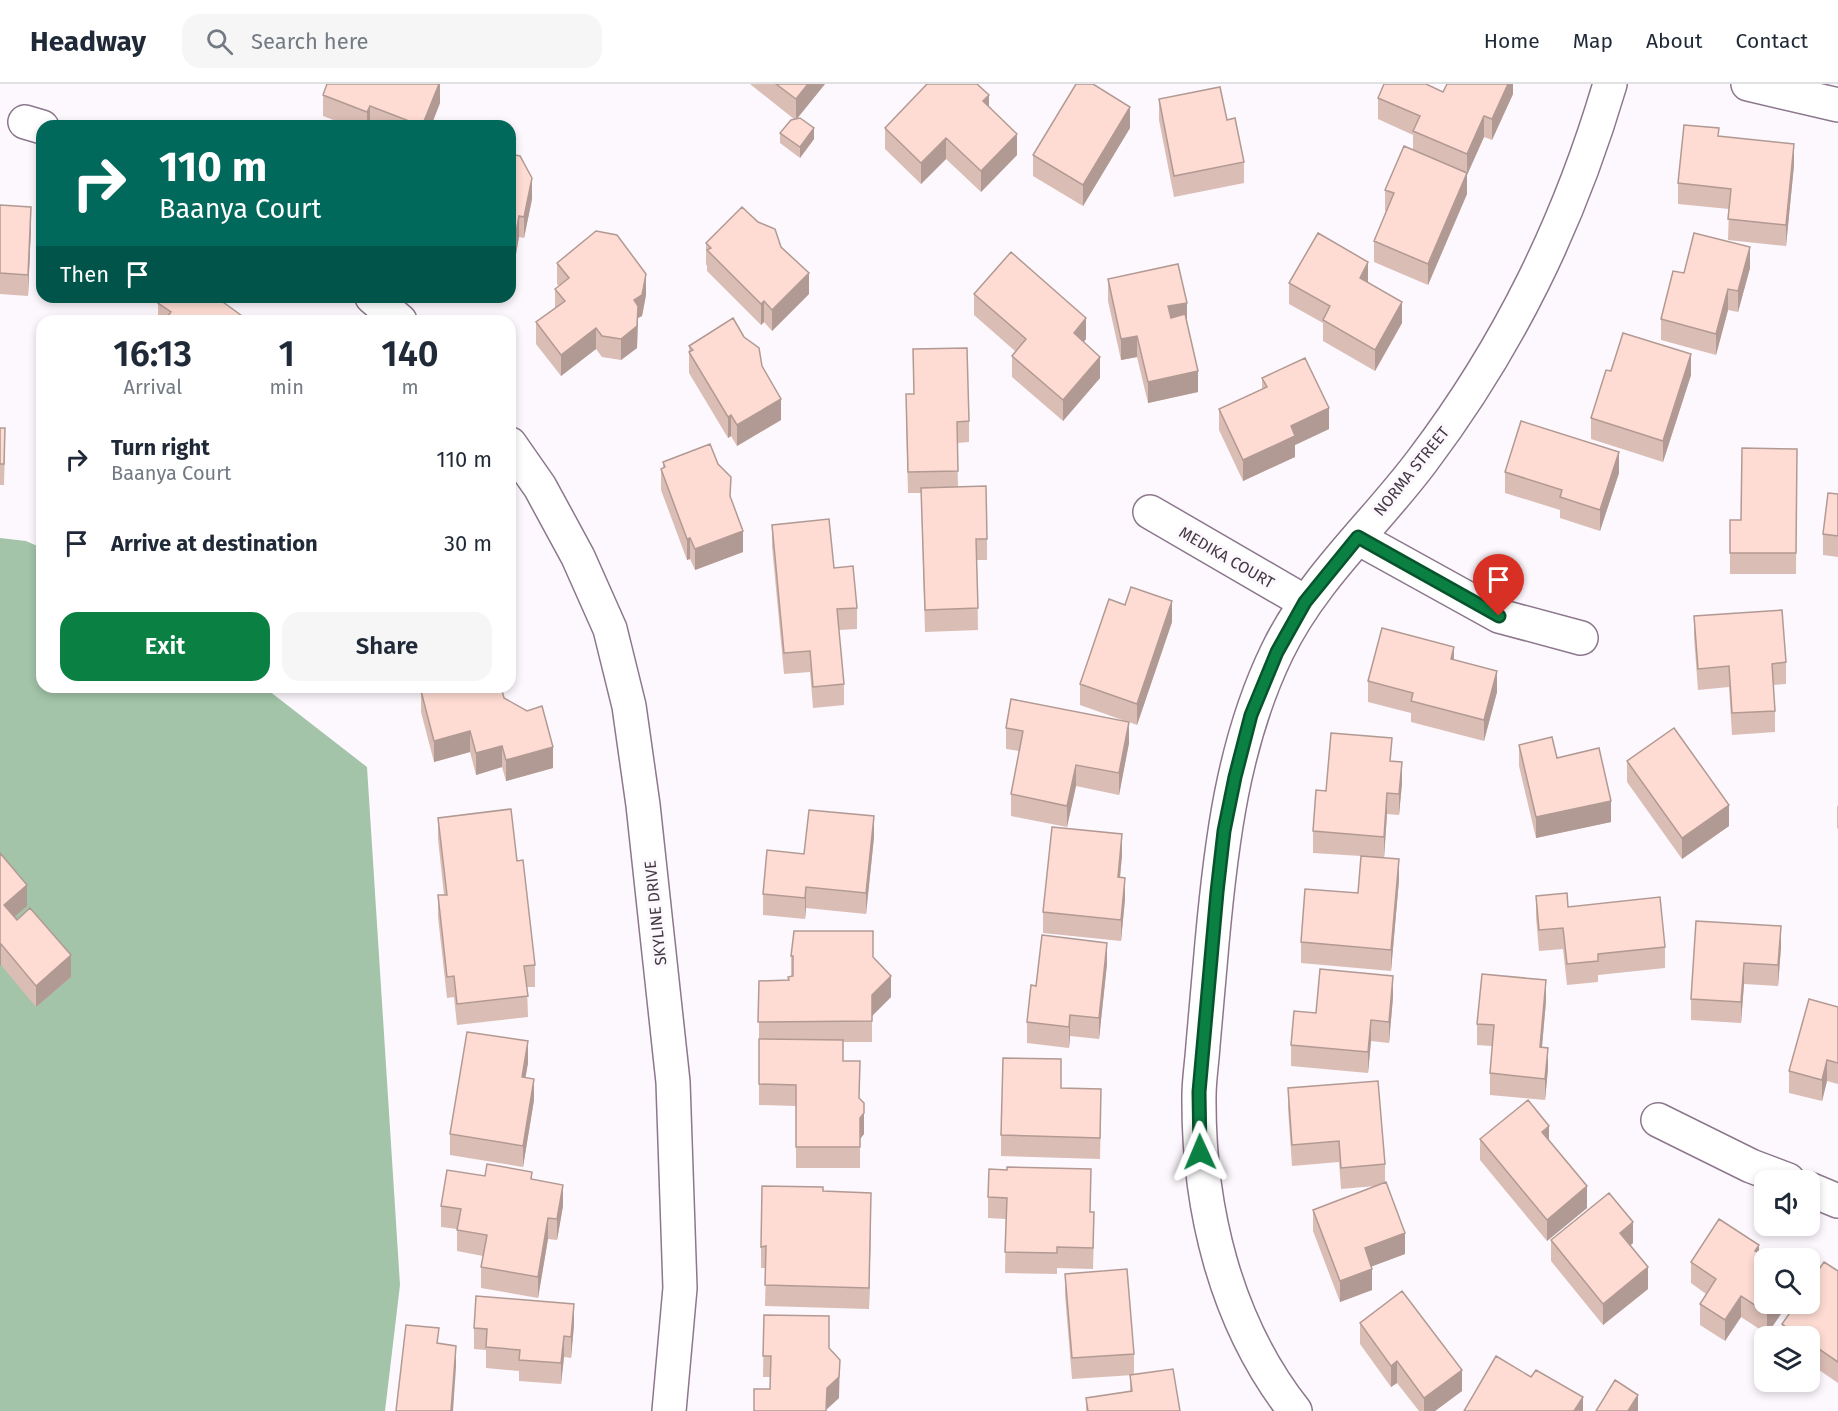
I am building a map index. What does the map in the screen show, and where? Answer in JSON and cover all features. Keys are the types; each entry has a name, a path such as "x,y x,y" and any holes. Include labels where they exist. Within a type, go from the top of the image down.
{"street":[{"name":"NORMA STREET","path":"1295,1411 1281,1394 1250,1342 1228,1289 1206,1201 1200,1152 1199,1092 1223,841 1235,777 1251,715 1277,652 1305,602 1420,464 1494,356 1525,302 1558,231 1598,126 1610,84"},
{"path":"1748,84 1838,105"},
{"path":"379,303 393,315"},
{"name":"SKYLINE DRIVE","path":"516,453 540,487 578,557 601,608 610,629 629,706 644,817 673,1083 680,1288 669,1411"},
{"name":"MEDIKA COURT","path":"1150,512 1305,602"},
{"path":"1358,537 1499,616 1581,638"},
{"path":"1658,1120 1762,1170"},
{"path":"1820,1193 1838,1200"}],"green space":[{"path":"0,538 26,541 36,545 36,693 272,693 367,767 400,1285 385,1411 0,1411"}],"building":[{"path":"327,84 439,84 424,120 406,120 370,106 367,112 323,95"},
{"path":"776,84 808,84 796,99"},
{"path":"927,84 977,84 989,95 983,101 1017,134 981,171 946,138 921,163 885,128"},
{"path":"1076,84 1093,84 1130,107 1083,185 1033,155"},
{"path":"1384,84 1426,84 1443,92 1447,84 1508,84 1492,119 1484,116 1467,154 1413,131 1420,116 1378,98"},
{"path":"1220,87 1227,120 1235,118 1244,162 1174,176 1159,99"},
{"path":"800,118 814,128 800,147 780,133 791,120"},
{"path":"1684,125 1719,128 1718,136 1794,144 1786,225 1728,219 1731,189 1678,183"},
{"path":"1404,146 1467,173 1428,264 1374,241 1394,193 1385,190"},
{"path":"516,155 520,156 532,178 524,217 519,216 516,233"},
{"path":"0,205 31,207 28,275 0,273"},
{"path":"742,207 758,222 775,229 781,247 809,273 772,310 764,301 761,304 707,250 711,248 706,243"},
{"path":"596,231 617,235 646,274 642,295 634,300 638,306 637,326 621,339 602,336 596,328 561,355 536,322 565,301 555,289 569,278 557,263"},
{"path":"1318,233 1368,262 1360,278 1402,302 1375,350 1323,320 1330,306 1289,283"},
{"path":"1694,233 1750,247 1738,291 1728,289 1716,334 1661,319 1673,271 1684,273"},
{"path":"1011,252 1086,318 1074,333 1100,357 1063,400 1012,356 1026,339 974,294"},
{"path":"1178,264 1187,303 1168,306 1171,318 1185,314 1198,371 1148,382 1137,336 1121,339 1108,279"},
{"path":"158,303 224,303 241,315 169,315 171,312"},
{"path":"733,318 744,337 759,348 762,366 781,399 737,425 731,415 728,417 689,352 693,350 689,346"},
{"path":"1623,333 1691,354 1663,441 1591,418 1606,370 1611,371"},
{"path":"967,348 969,421 957,422 958,471 908,472 906,394 914,394 913,349"},
{"path":"1305,358 1329,408 1291,426 1295,436 1243,460 1219,409 1267,387 1262,378"},
{"path":"1521,421 1619,452 1600,510 1560,497 1562,490 1505,472"},
{"path":"0,428 5,428 4,464 0,464"},
{"path":"710,444 718,464 731,477 730,496 743,531 695,549 690,538 687,539 661,469 665,467 663,462"},
{"path":"1742,448 1797,449 1796,553 1730,553 1730,520 1741,520"},
{"path":"986,486 987,539 976,539 978,608 925,610 921,488"},
{"path":"1828,493 1838,494 1838,536 1823,534"},
{"path":"829,519 834,568 853,566 857,608 837,609 844,684 813,687 810,651 784,653 772,525"},
{"path":"1131,587 1172,601 1137,704 1080,684 1109,599 1125,605"},
{"path":"1782,610 1786,662 1772,664 1775,711 1732,713 1729,666 1698,669 1694,616"},
{"path":"1382,628 1454,647 1451,659 1497,671 1484,720 1411,701 1413,693 1368,681"},
{"path":"422,693 503,693 504,698 527,711 542,706 553,747 506,760 502,746 476,753 470,731 434,741"},
{"path":"1011,699 1129,722 1119,773 1076,765 1067,806 1011,794 1023,731 1006,728"},
{"path":"1674,728 1729,805 1682,838 1627,761"},
{"path":"1331,733 1392,738 1390,761 1402,762 1399,794 1387,793 1384,837 1313,831 1316,790 1326,791"},
{"path":"1552,737 1557,758 1599,748 1611,801 1536,817 1519,745"},
{"path":"511,809 517,861 523,860 535,965 524,966 528,996 457,1004 454,976 447,977 438,895 447,895 438,818"},
{"path":"809,810 874,816 866,893 806,887 805,898 763,894 767,850 804,854"},
{"path":"1052,827 1122,834 1118,877 1125,878 1121,920 1043,912"},
{"path":"0,853 27,885 4,905 17,920 30,908 71,955 36,986 0,945"},
{"path":"1361,856 1399,859 1391,950 1301,942 1305,889 1358,893"},
{"path":"1567,893 1568,907 1660,897 1665,947 1598,954 1598,961 1567,964 1563,928 1539,930 1536,896"},
{"path":"1696,921 1781,926 1778,965 1744,963 1741,1002 1691,999"},
{"path":"794,931 873,931 873,957 891,976 872,995 872,1021 758,1022 759,981 789,980 788,977 793,976 793,956 791,956"},
{"path":"1042,935 1107,943 1099,1018 1070,1015 1069,1027 1027,1022 1031,985 1036,986"},
{"path":"1320,969 1393,976 1389,1022 1371,1020 1368,1052 1291,1045 1294,1011 1316,1013"},
{"path":"1482,974 1546,980 1540,1047 1548,1048 1545,1079 1490,1073 1494,1025 1477,1024"},
{"path":"1809,999 1838,1007 1838,1063 1827,1060 1822,1080 1789,1071"},
{"path":"467,1032 528,1041 522,1077 534,1079 523,1146 450,1134"},
{"path":"759,1039 843,1040 843,1061 860,1061 859,1098 864,1103 864,1113 860,1118 860,1147 796,1147 796,1085 759,1084"},
{"path":"1003,1058 1061,1059 1061,1088 1101,1089 1100,1138 1001,1135"},
{"path":"1378,1081 1385,1164 1341,1168 1339,1141 1292,1145 1288,1088"},
{"path":"1528,1100 1549,1126 1542,1132 1587,1186 1547,1220 1480,1139"},
{"path":"487,1164 532,1172 531,1179 563,1185 557,1219 548,1218 538,1277 481,1267 487,1235 457,1230 461,1209 441,1206 447,1170 485,1176"},
{"path":"1007,1167 1091,1169 1090,1212 1094,1212 1093,1248 1057,1247 1057,1253 1005,1252 1007,1198 988,1197 989,1169 1007,1170"},
{"path":"1386,1182 1405,1233 1365,1248 1372,1269 1340,1281 1313,1210"},
{"path":"762,1186 823,1187 823,1191 871,1193 869,1288 765,1285 766,1246 761,1247"},
{"path":"1609,1193 1633,1222 1620,1233 1648,1267 1603,1304 1551,1240"},
{"path":"1719,1219 1759,1245 1754,1248 1754,1304 1741,1296 1725,1320 1700,1304 1716,1279 1691,1262"},
{"path":"1824,1262 1838,1271 1838,1362 1820,1350 1820,1326 1785,1326 1782,1324 1789,1314 1820,1314 1820,1268"},
{"path":"1127,1269 1134,1354 1072,1358 1065,1274"},
{"path":"1402,1291 1462,1370 1424,1398 1397,1361 1391,1366 1360,1323"},
{"path":"476,1296 574,1304 571,1337 564,1336 561,1363 519,1360 520,1350 486,1347 487,1329 474,1328"},
{"path":"764,1315 829,1316 829,1348 840,1360 839,1377 827,1388 826,1411 754,1411 754,1389 770,1389 771,1356 763,1356"},
{"path":"406,1325 439,1328 437,1343 456,1346 451,1411 396,1411"},
{"path":"1496,1356 1531,1377 1536,1370 1583,1397 1574,1411 1464,1411"},
{"path":"1173,1369 1180,1411 1088,1411 1086,1398 1132,1391 1130,1375"},
{"path":"1615,1380 1638,1395 1628,1411 1596,1411"}],"route":[{"path":"1200,1152 1199,1092 1224,831 1251,715 1277,652 1305,602 1358,537 1499,616"}]}
